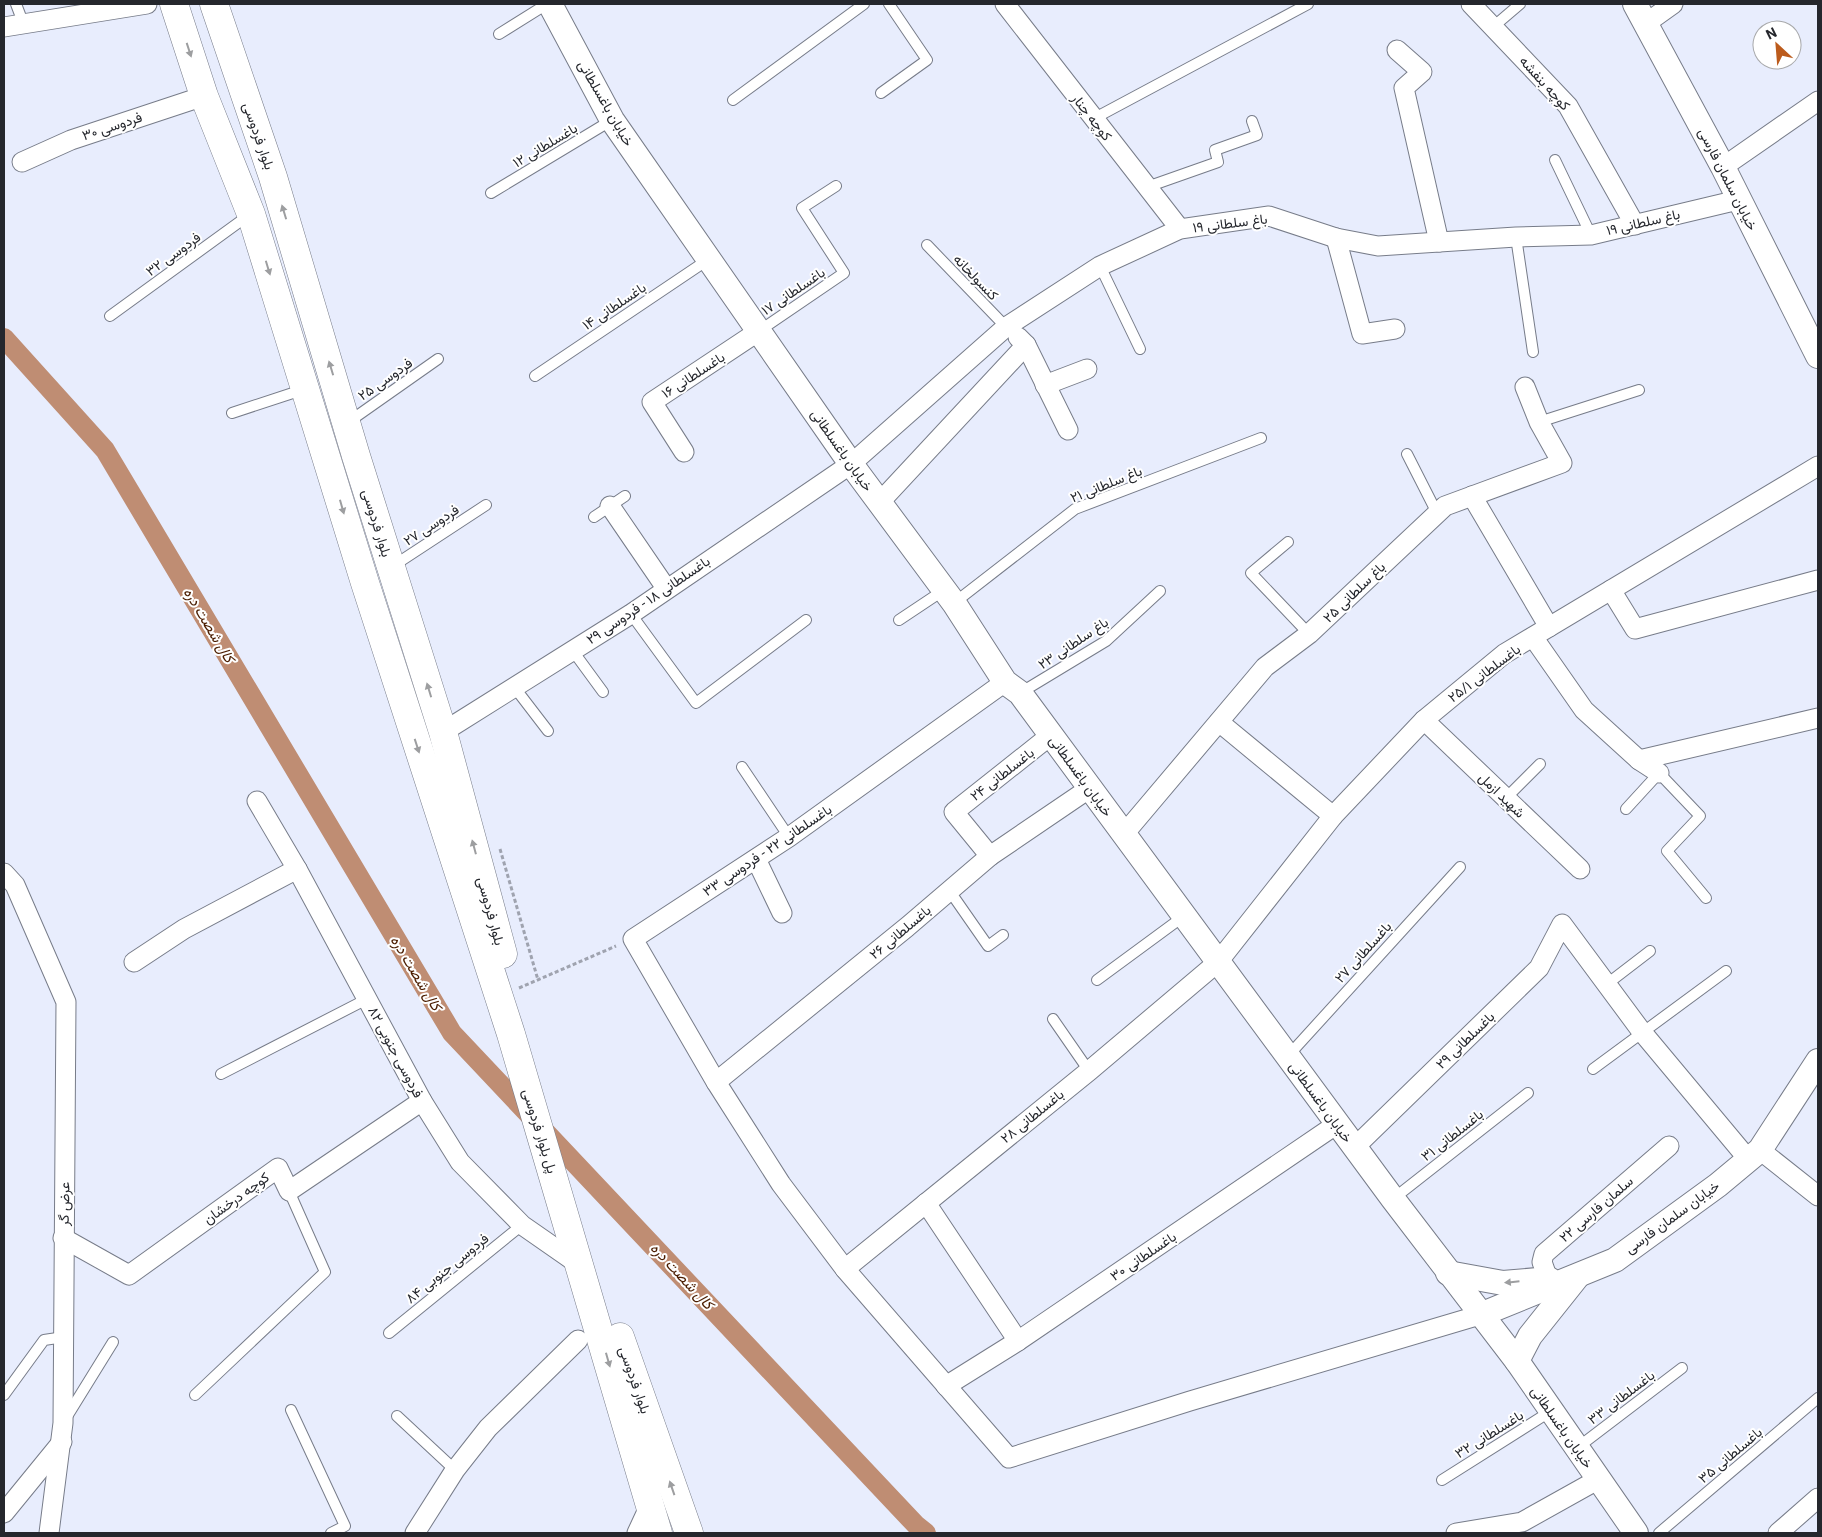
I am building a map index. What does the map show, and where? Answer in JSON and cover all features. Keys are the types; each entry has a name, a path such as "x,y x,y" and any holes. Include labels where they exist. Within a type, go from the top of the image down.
{"main road":[{"name":"بلوار فردوسی","path":"174,4 204,96 251,214 330,466 364,583 519,1040"},
{"name":"بلوار فردوسی","path":"214,4 273,177 356,456 443,732 513,991 519,1040"},
{"path":"308,399 319,412 328,412 336,408 344,412"},
{"path":"330,466 334,459 341,455 349,454 356,456"},
{"name":"پل بلوار فردوسی","path":"519,1040 576,1228"},
{"name":"بلوار فردوسی","path":"576,1228 581,1266 658,1533"},
{"name":"بلوار فردوسی","path":"576,1228 689,1533"}],"street":[{"path":"4,27 147,4"},
{"name":"خیابان باغسلطانی","path":"548,4 612,120 851,464 1013,688 1051,735 1448,1273 1517,1361 1636,1533"},
{"name":"کوچه چنار","path":"1005,4 1180,229"},
{"name":"کوچه بنفشه","path":"1471,4 1568,106 1635,225"},
{"path":"1640,14 1673,4"},
{"name":"خیابان سلمان فارسی","path":"1640,14 1723,167 1818,356"},
{"path":"1397,50 1422,72 1404,88 1439,242"},
{"name":"فردوسی ۳۰","path":"22,162 71,140 204,96"},
{"path":"1723,167 1818,101"},
{"name":"باغ سلطانی ۱۹","path":"851,464 1006,327 1100,266 1180,229 1269,216 1336,238 1378,246 1516,237 1591,235 1738,200"},
{"path":"1336,238 1362,334 1395,329"},
{"path":"1006,327 1026,345 1068,430"},
{"name":"باغسلطانی ۱۶","path":"684,452 652,402 759,331"},
{"path":"879,503 1026,345"},
{"path":"1045,385 1087,369"},
{"name":"باغ سلطانی ۲۵","path":"1124,834 1265,667 1309,634 1444,506 1562,463 1540,422 1525,387"},
{"name":"باغسلطانی ۱۸ - فردوسی ۲۹","path":"443,732 631,614 666,588 851,464"},
{"name":"باغسلطانی ۲۵/۱","path":"1218,962 1334,816 1424,720 1504,654 1818,466"},
{"path":"1472,496 1541,632 1584,710 1639,760 1659,773"},
{"path":"617,501 666,588"},
{"path":"1611,590 1635,629 1818,580"},
{"name":"باغسلطانی ۲۲ - فردوسی ۳۳","path":"633,939 1013,688"},
{"path":"1639,760 1818,716"},
{"name":"شهید ازمل","path":"1424,720 1580,869"},
{"path":"1219,722 1334,816"},
{"name":"باغسلطانی ۲۴","path":"990,856 954,812 1051,735"},
{"name":"باغسلطانی ۲۶","path":"716,1082 907,927 990,856 1090,788"},
{"name":"فردوسی جنوبی ۸۲","path":"257,801 297,869 422,1101 460,1162 522,1225 581,1266"},
{"path":"756,859 782,913"},
{"path":"134,962 184,929 297,869"},
{"name":"عرض گر","path":"9,879 66,1002 63,1423 49,1533"},
{"name":"باغسلطانی ۲۹","path":"1355,1147 1540,968 1562,924 1607,984"},
{"path":"633,939 716,1082 780,1184 845,1269 1009,1458 1190,1401 1480,1315"},
{"name":"باغسلطانی ۲۸","path":"845,1269 1088,1071 1218,962"},
{"path":"1607,984 1642,1032 1754,1155 1818,1196"},
{"name":"خیابان سلمان فارسی","path":"1480,1315 1615,1260 1718,1185 1754,1155 1818,1061"},
{"name":"کوچه درخشان","path":"63,1238 130,1275 278,1168 289,1191 422,1101"},
{"name":"باغسلطانی ۳۰","path":"946,1386 1018,1341 1337,1124"},
{"name":"سلمان فارسی ۲۲","path":"1548,1279 1542,1262 1544,1254 1669,1146"},
{"path":"926,1203 1018,1341"},
{"path":"1448,1273 1503,1283 1578,1276"},
{"path":"1517,1361 1530,1336 1578,1276"},
{"path":"415,1533 455,1470 488,1428 578,1340"},
{"path":"4,1513 62,1442"},
{"path":"1456,1533 1522,1522 1598,1479"},
{"path":"1778,1533 1818,1498"},
{"path":"637,1533 650,1505"}],"lane":[{"path":"16,4 24,25"},
{"path":"499,34 548,4"},
{"path":"733,100 864,4"},
{"path":"881,93 927,60 889,4"},
{"path":"1093,119 1308,4"},
{"path":"1493,27 1520,4"},
{"name":"باغسلطانی ۱۲","path":"491,193 612,120"},
{"path":"1147,187 1218,162 1215,150 1257,135 1252,121"},
{"path":"1555,160 1591,235"},
{"name":"باغسلطانی ۱۷","path":"759,331 844,273 802,208 836,186"},
{"name":"فردوسی ۳۲","path":"110,316 251,214"},
{"path":"1516,237 1533,352"},
{"name":"کنسولخانه","path":"927,245 1006,327"},
{"name":"باغسلطانی ۱۴","path":"535,376 708,259"},
{"path":"1100,266 1140,349"},
{"name":"فردوسی ۲۵","path":"344,412 438,359"},
{"path":"1540,422 1639,390"},
{"path":"232,412 308,399"},
{"name":"باغ سلطانی ۲۱","path":"899,620 949,597 1075,509 1261,438"},
{"path":"1407,454 1437,513"},
{"path":"594,517 617,501"},
{"name":"فردوسی ۲۷","path":"391,568 486,505"},
{"path":"1288,542 1251,573 1309,634"},
{"name":"باغ سلطانی ۲۳","path":"1013,688 1106,641 1160,591"},
{"path":"631,614 696,703 806,620"},
{"path":"573,651 603,692"},
{"path":"515,688 548,731"},
{"path":"1506,799 1540,764"},
{"path":"742,767 789,837"},
{"path":"1626,809 1659,773 1700,816 1667,851 1706,898"},
{"name":"باغسلطانی ۲۷","path":"1288,1056 1460,867"},
{"path":"949,890 988,946 1004,935"},
{"path":"1097,980 1184,916"},
{"path":"1607,984 1650,952"},
{"path":"1593,1069 1726,971"},
{"path":"221,1074 367,999"},
{"path":"1053,1019 1088,1071"},
{"name":"باغسلطانی ۳۱","path":"1393,1199 1528,1093"},
{"path":"195,1395 325,1272 289,1191"},
{"name":"فردوسی جنوبی ۸۴","path":"389,1333 522,1225"},
{"path":"4,1395 44,1340 64,1337"},
{"path":"63,1423 113,1342"},
{"name":"باغسلطانی ۳۳","path":"1576,1448 1682,1368"},
{"name":"باغسلطانی ۳۵","path":"1659,1533 1818,1398"},
{"path":"291,1410 345,1526 331,1533"},
{"name":"باغسلطانی ۳۲","path":"1442,1480 1551,1411"},
{"path":"398,1416 455,1470"}],"path":[{"path":"513,991 633,939"}],"waterway":[{"name":"کال شصت دره","path":"4,338 105,450 452,1033 916,1525 926,1533"}]}
